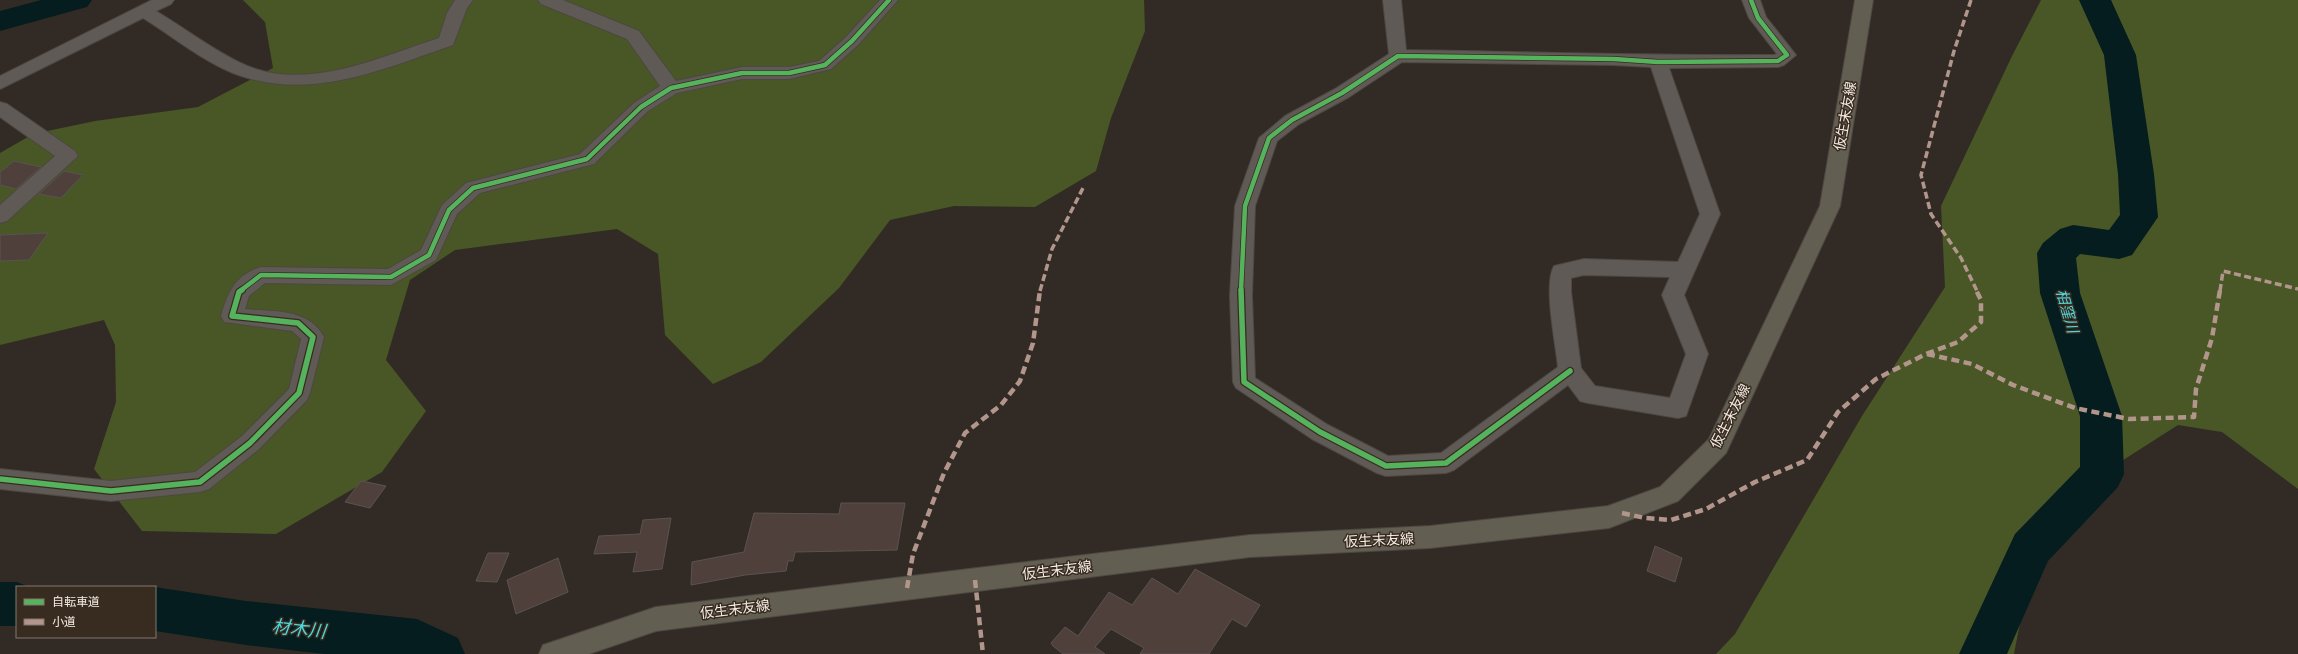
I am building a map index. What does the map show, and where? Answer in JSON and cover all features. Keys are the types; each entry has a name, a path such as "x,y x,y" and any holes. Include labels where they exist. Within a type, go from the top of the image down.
{"main road":[{"name":"仮生末友線","path":"552,654 656,619 1250,546 1430,537 1609,517 1670,494 1718,446 1830,206 1864,0"}],"street":[{"path":"0,83 165,0"},
{"path":"144,11 240,69 270,80 325,80 447,41 454,23 458,6 464,0"},
{"path":"547,0 633,35 671,88"},
{"path":"0,479 111,491 200,482 250,443 298,393 313,336 298,323 232,316 239,292 261,275 391,277 429,255 449,210 473,188 587,160 641,107 671,88 742,73 789,73 826,65 852,41 889,0"},
{"path":"1392,0 1398,56"},
{"path":"1570,371 1446,463 1386,466 1320,432 1244,382 1241,296 1245,206 1269,138 1292,120 1342,92 1398,56 1614,59 1658,62 1778,61 1787,55 1758,18 1751,0"},
{"path":"1658,62 1710,214 1685,270 1673,295 1697,354 1678,409 1588,394 1570,371 1560,292 1561,272 1584,267 1685,270"},
{"path":"0,108 68,156 0,216"}],"green space":[{"path":"243,0 1144,0 1145,31 1111,118 1096,171 1035,207 954,206 890,220 839,288 761,362 713,384 665,335 658,254 617,229 455,250 410,280 386,360 426,411 382,472 276,534 142,531 94,469 116,402 115,345 104,320 0,345 0,153 33,134 95,121 198,107 273,68 265,22"},
{"path":"2041,0 2298,0 2298,489 2222,432 2178,425 2070,494 2036,540 2014,654 1716,654 1735,634 1862,416 1945,287 1941,206 2012,56"}],"building":[{"path":"14,161 41,167 16,189 0,185 0,172"},
{"path":"64,171 83,175 61,198 39,194"},
{"path":"48,233 29,260 0,261 0,235"},
{"path":"361,481 386,486 370,508 345,502"},
{"path":"841,503 905,503 897,550 795,552 793,561 788,561 786,571 745,575 691,585 692,562 744,552 754,513 839,514"},
{"path":"671,518 662,569 633,572 637,552 594,554 599,536 640,534 643,520"},
{"path":"1655,546 1682,558 1675,582 1647,571"},
{"path":"488,553 509,553 497,582 476,581"},
{"path":"558,558 568,592 516,614 507,580"},
{"path":"1195,569 1260,605 1246,627 1232,619 1209,654 1140,654 1144,648 1111,629 1095,647 1105,654 1063,654 1051,643 1065,627 1078,636 1109,592 1132,605 1152,578 1178,594"}],"waterway":[{"path":"0,21 76,0"},
{"name":"相窪川","path":"1983,654 2031,548 2102,474 2101,416 2060,293 2056,253 2073,239 2119,245 2139,217 2136,174 2120,55 2095,0"},
{"name":"材木川","path":"0,604 16,604"},
{"name":"材木川","path":"156,609 246,623 417,642 441,654"}],"marked path":[{"path":"1622,513 1645,518 1671,520 1706,509 1755,482 1807,460 1838,412 1876,379 1926,354 1958,342 1981,322 1981,300 1961,258 1931,214 1921,175 1954,51 1971,0"},
{"path":"907,588 913,554 944,473 965,433 1001,405 1020,381 1033,343 1040,289 1052,249 1083,188"},
{"path":"1927,354 1972,364 2013,385 2075,408 2129,419 2194,417 2196,389 2212,338 2223,271 2298,289"},
{"path":"975,580 983,654"}],"cycle path":[{"path":"0,479 111,491 200,482 250,443 299,393 313,337 298,323 232,316 239,292 261,275 391,277 429,255 449,210 473,188 587,159 641,107 671,88 742,73 789,73 825,65 852,41 889,0"},
{"path":"1570,371 1446,463 1386,466 1320,432 1244,382 1241,296 1245,206 1269,138 1292,120 1342,93 1398,56 1614,59 1658,62 1778,61 1787,55 1758,18 1751,0"}]}
